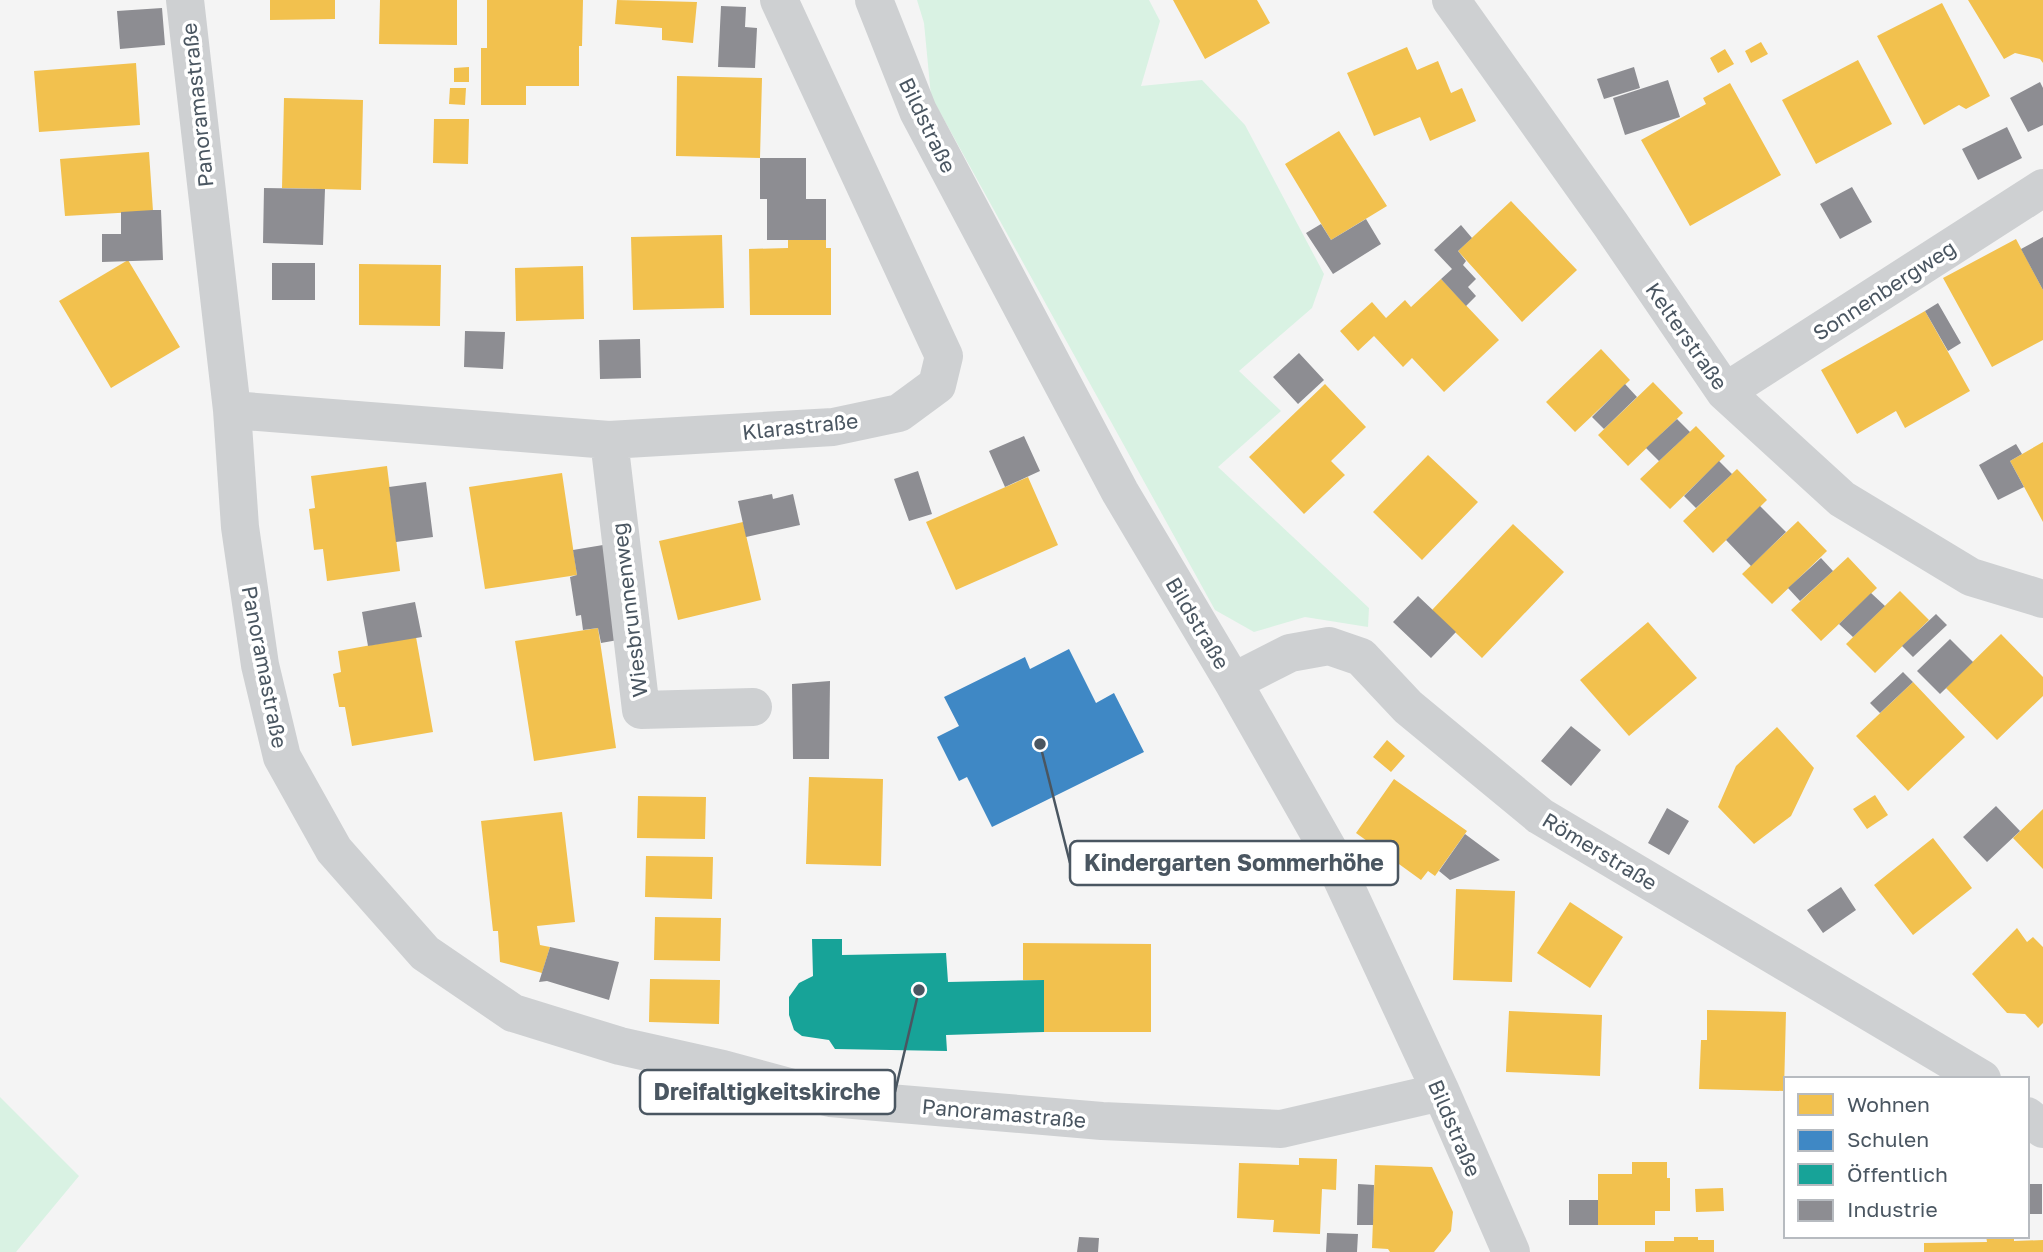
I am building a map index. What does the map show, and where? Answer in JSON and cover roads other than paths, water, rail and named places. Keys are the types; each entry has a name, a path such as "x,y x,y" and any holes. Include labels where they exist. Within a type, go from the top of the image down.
{"street":[{"name":"Panoramastraße","path":"185,0 232,410 242,540 260,665 282,757 334,850 425,953 513,1013 620,1046 723,1069 830,1098 1102,1121 1281,1129 1441,1092"},
{"name":"Klarastraße","path":"232,410 609,440 833,427 899,413 937,385 944,356 779,0"},
{"name":"Bildstraße","path":"874,0 918,111 1120,492 1328,849 1441,1092 1511,1252"},
{"name":"Kelterstraße","path":"1451,0 1611,225 1725,392 1842,499 1971,576 2043,599"},
{"name":"Sonnenbergweg","path":"1725,392 2043,188"},
{"name":"Wiesbrunnenweg","path":"609,440 641,710 753,707"},
{"name":"Römerstraße","path":"1233,682 1290,653 1329,646 1361,657 1408,707 1540,816 1979,1077"},
{"path":"2029,1118 2043,1129"}],"place":[{"name":"Kindergarten Sommerhöhe","path":"1040,744"},
{"name":"Dreifaltigkeitskirche","path":"919,990"}]}
